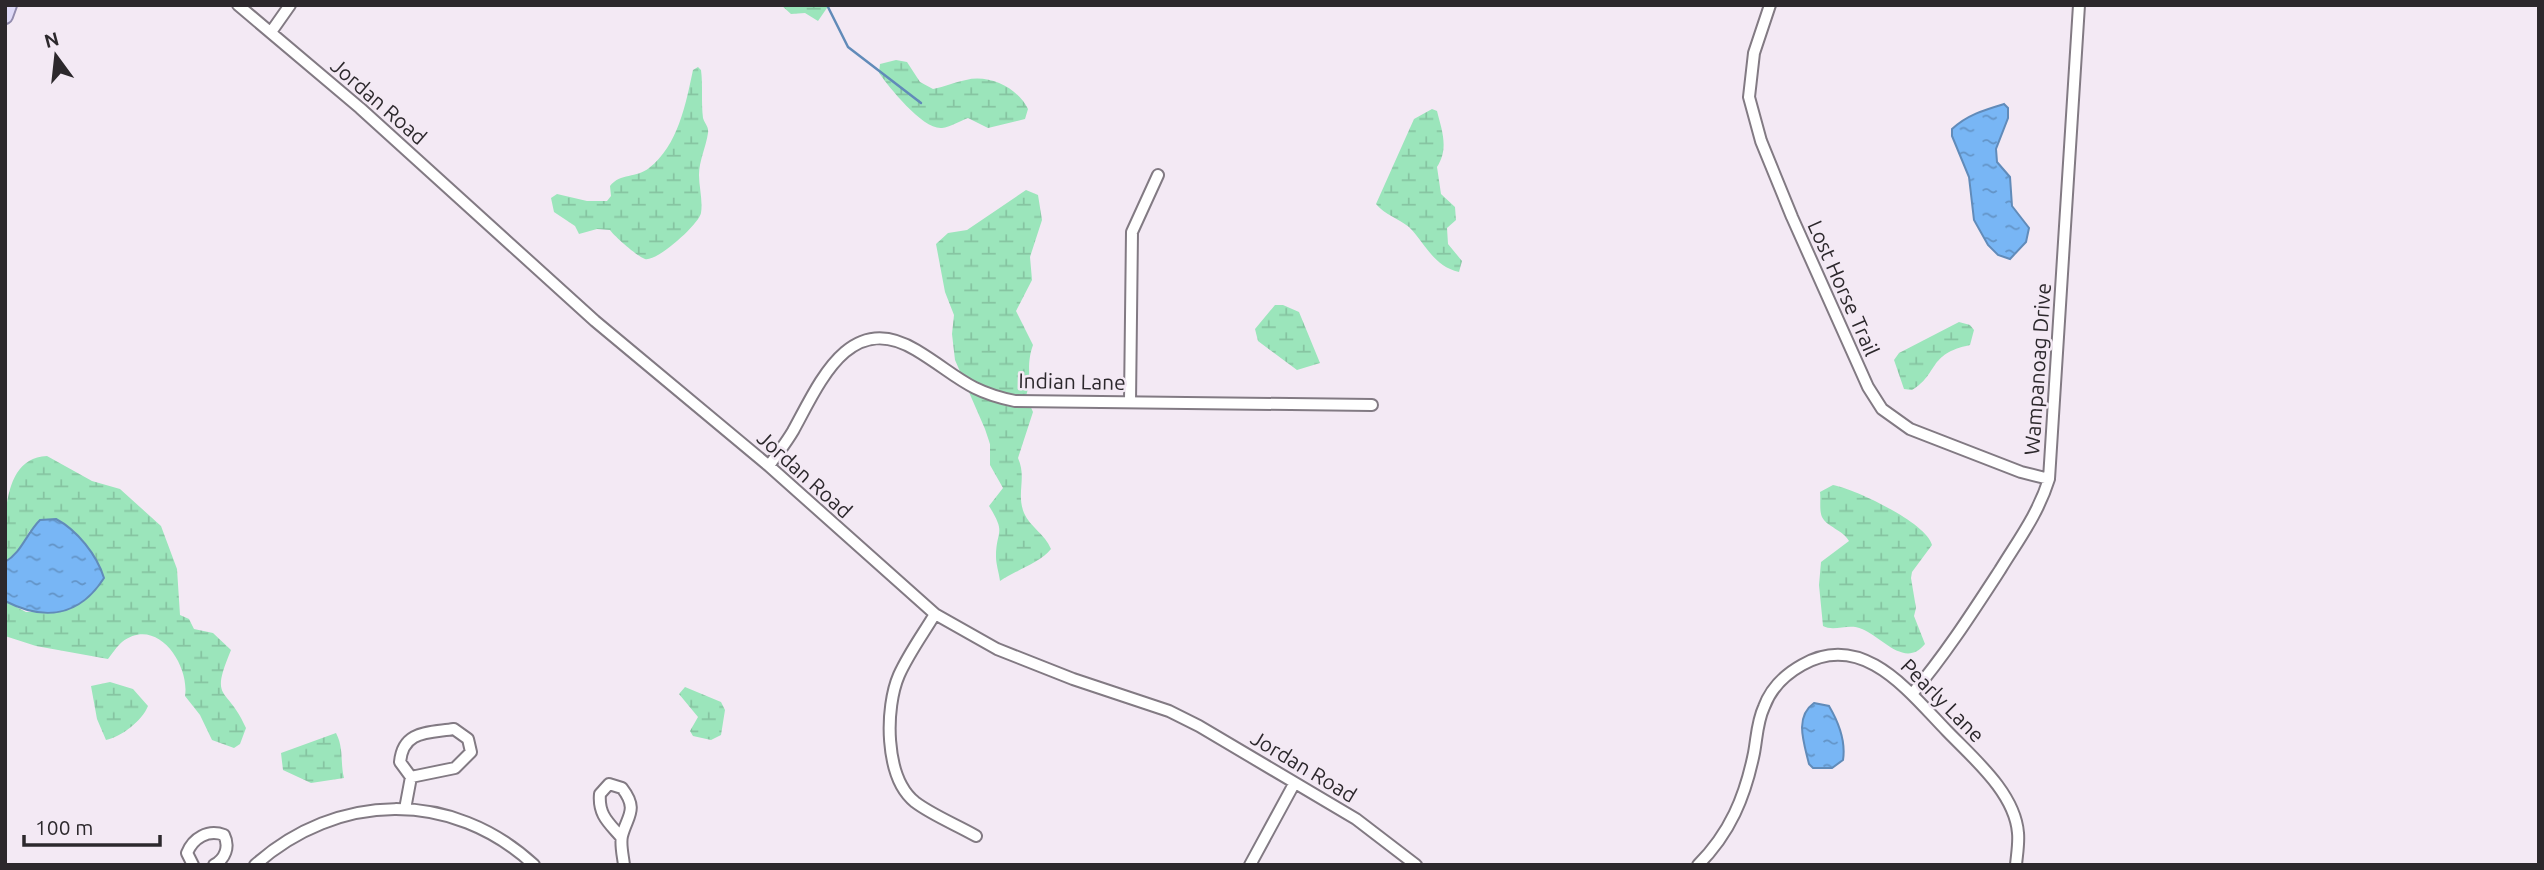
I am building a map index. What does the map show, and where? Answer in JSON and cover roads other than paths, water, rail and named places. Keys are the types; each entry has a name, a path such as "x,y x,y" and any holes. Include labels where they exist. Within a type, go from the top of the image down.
{"main road":[{"path":"5,16 9,5"}],"street":[{"name":"Jordan Road","path":"238,5 595,321 769,466 935,614 997,649 1073,679 1169,711 1356,819 1416,865"},
{"path":"271,33 289,5"},
{"name":"Lost Horse Trail","path":"1770,5 1754,53 1749,97 1761,141 1792,217 1868,387 1882,409 1910,429 2021,472 2049,479"},
{"name":"Wampanoag Drive","path":"1912,694 1951,646 2016,548 2043,500 2049,479 2079,5"},
{"path":"1130,402 1132,232 1158,175"},
{"name":"Indian Lane","path":"769,466 837,357 844,351 873,340 897,340 917,350 959,381 996,397 1015,401 1372,405"},
{"path":"935,614 898,677 889,745 891,762 895,777 915,801 976,836"},
{"name":"Pearly Lane","path":"1698,865 1724,836 1743,798 1764,705 1774,687 1791,671 1820,657 1855,657 1885,668 1990,777 2014,813 2018,833 2016,865"},
{"path":"405,809 411,778 400,762 401,748 406,741 425,733 454,729 468,739 471,752 455,768 411,778"},
{"path":"1251,865 1294,784"},
{"path":"255,865 279,844 318,824 349,813 382,808 433,813 475,826 503,840 534,865"},
{"path":"193,865 187,853 190,846 211,833 224,835 227,841 219,864"},
{"path":"621,836 624,865"}],"water":[{"path":"2004,104 2008,108 2008,118 1996,149 1997,162 2010,177 2012,206 2029,228 2026,242 2010,259 1998,255 1988,245 1974,220 1969,177 1952,136 1952,129 1964,120"},
{"path":"56,519 85,544 104,578 83,601 60,612 33,611 5,601 5,562 16,553 40,520"},
{"path":"1814,703 1829,706 1841,732 1843,760 1832,768 1813,768 1809,764 1802,723 1804,715"}],"waterway":[{"path":"827,5 848,47 921,103"}]}
